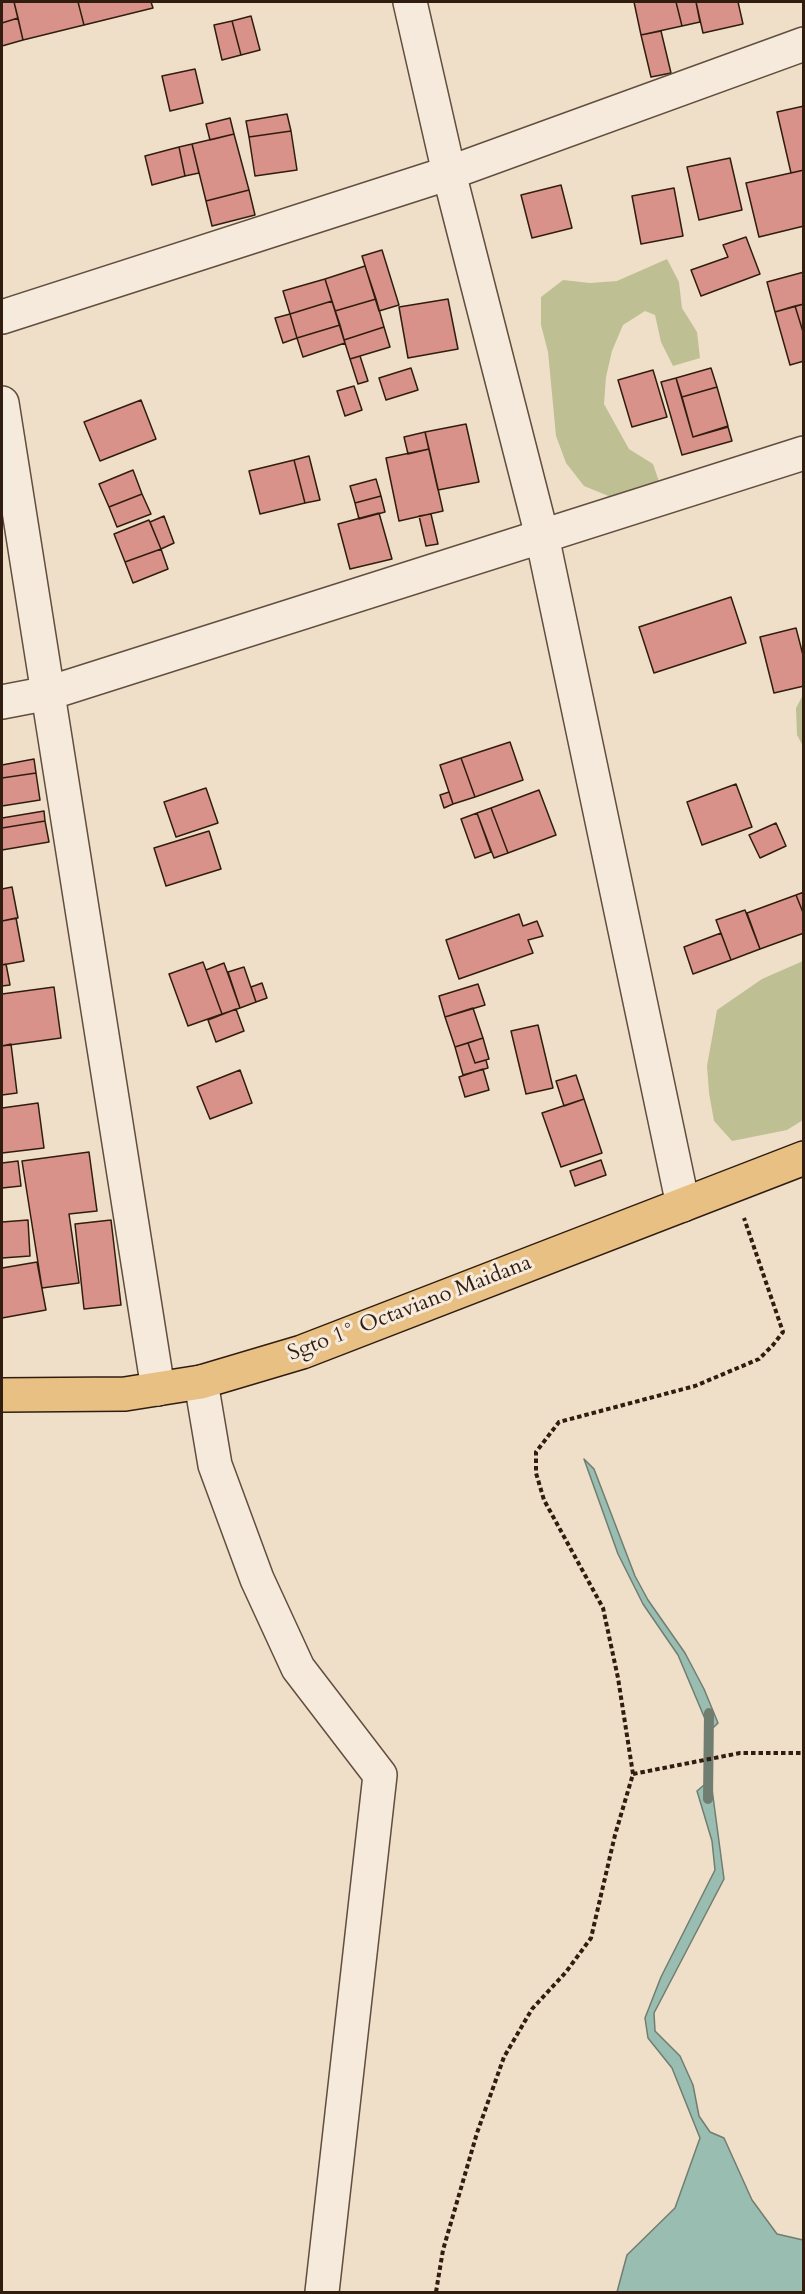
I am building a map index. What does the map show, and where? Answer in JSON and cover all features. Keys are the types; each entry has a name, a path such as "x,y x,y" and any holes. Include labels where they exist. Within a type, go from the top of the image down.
{"main road":[{"name":"Sgto 1° Octaviano Maidana","path":"2,1395 124,1394 201,1382 302,1352 804,1158"}],"street":[{"path":"410,2 449,173 542,536 683,1205"},
{"path":"2,317 449,173 804,44"},
{"path":"2,403 158,1389"},
{"path":"2,702 49,693 804,453"},
{"path":"201,1382 215,1465 262,1589 298,1668 380,1775 322,2292"}],"path":[{"path":"436,2292 449,2229 477,2133 504,2057 532,2009 566,1972 591,1938 615,1835 633,1774 618,1678 603,1608 544,1500 536,1473 536,1452 559,1422 695,1386 759,1359 783,1332 733,1186"},
{"path":"633,1774 740,1753 804,1753"}],"green space":[{"path":"667,259 679,282 682,308 697,332 700,358 673,366 661,342 655,315 645,311 623,325 612,351 606,377 604,404 629,449 653,464 662,490 638,502 611,497 584,486 566,463 556,436 548,352 541,325 541,297 563,280 590,283 617,281"},
{"path":"803,695 803,746 797,735 796,708"},
{"path":"803,961 803,1120 787,1130 732,1141 714,1121 709,1093 707,1066 717,1010 762,979"}],"water":[{"path":"584,1459 594,1469 635,1576 648,1600 685,1653 704,1689 718,1723 714,1727 708,1726 678,1655 643,1604 618,1554"},
{"path":"704,1785 712,1789 724,1879 654,2013 655,2031 680,2056 693,2085 699,2116 710,2132 724,2138 752,2200 777,2234 803,2240 803,2292 617,2292 627,2255 675,2208 700,2138 672,2068 648,2038 645,2018 661,1977 715,1870 712,1841 697,1791"}],"building":[{"path":"2,2 14,2 18,18 2,23"},
{"path":"14,2 78,2 84,25 23,40"},
{"path":"78,2 151,2 153,8 84,25"},
{"path":"634,2 676,2 682,26 641,35"},
{"path":"676,2 696,2 700,22 682,26"},
{"path":"696,2 738,2 743,24 703,33"},
{"path":"251,16 260,50 241,55 232,21"},
{"path":"18,18 23,40 2,46 2,23"},
{"path":"232,21 241,55 222,60 214,25"},
{"path":"661,31 671,73 651,77 641,35"},
{"path":"195,69 203,103 170,111 162,76"},
{"path":"804,106 804,170 791,173 777,112"},
{"path":"287,114 291,131 249,137 246,121"},
{"path":"230,118 234,134 210,140 206,124"},
{"path":"291,131 297,170 255,176 249,137"},
{"path":"234,134 249,190 206,201 192,144"},
{"path":"192,144 199,173 185,176 179,147"},
{"path":"179,147 185,176 152,185 145,156"},
{"path":"730,158 742,210 699,220 687,167"},
{"path":"804,170 804,226 759,237 746,183"},
{"path":"561,185 572,228 532,238 521,195"},
{"path":"674,188 683,236 641,244 632,196"},
{"path":"249,190 255,215 212,226 206,201"},
{"path":"746,237 760,274 701,296 691,270 728,257 723,245"},
{"path":"382,250 399,305 379,311 362,256"},
{"path":"365,266 376,299 335,311 325,279"},
{"path":"804,272 804,304 775,312 767,282"},
{"path":"325,279 332,301 290,314 283,291"},
{"path":"376,299 384,327 344,340 335,311"},
{"path":"448,299 458,349 408,358 399,307"},
{"path":"332,301 340,325 297,338 290,314"},
{"path":"804,304 804,335 795,306"},
{"path":"795,306 804,335 804,361 790,365 775,312"},
{"path":"290,314 297,338 283,343 275,318"},
{"path":"340,325 345,343 303,357 297,338"},
{"path":"384,327 390,347 350,359 344,340"},
{"path":"360,356 368,381 358,384 350,359"},
{"path":"411,368 418,390 386,400 379,378"},
{"path":"711,368 717,387 682,397 676,378"},
{"path":"653,370 667,417 632,427 618,380"},
{"path":"676,378 693,437 728,427 732,441 682,455 661,382"},
{"path":"354,386 362,410 345,416 337,391"},
{"path":"717,387 728,426 693,437 682,397"},
{"path":"141,400 156,439 100,461 84,422"},
{"path":"466,424 479,482 438,490 425,432"},
{"path":"425,432 429,449 408,454 404,437"},
{"path":"429,449 443,511 399,521 386,458"},
{"path":"309,456 320,500 305,503 294,460"},
{"path":"294,460 305,503 260,514 249,471"},
{"path":"133,470 142,494 109,507 99,484"},
{"path":"376,479 381,496 355,503 350,486"},
{"path":"142,494 151,514 117,527 109,507"},
{"path":"381,496 385,512 359,519 355,503"},
{"path":"379,513 392,559 350,569 338,524"},
{"path":"431,514 438,544 426,546 419,516"},
{"path":"164,516 174,543 161,549 150,522"},
{"path":"149,520 161,549 125,562 114,534"},
{"path":"161,549 168,569 133,583 125,562"},
{"path":"731,597 746,643 654,673 639,627"},
{"path":"796,628 804,659 804,686 774,693 760,637"},
{"path":"510,742 523,780 475,797 461,758"},
{"path":"461,758 475,797 453,804 440,765"},
{"path":"34,759 36,773 2,778 2,765"},
{"path":"36,773 40,800 2,806 2,778"},
{"path":"736,784 752,827 702,845 687,802"},
{"path":"206,788 218,823 176,837 164,802"},
{"path":"539,790 556,835 508,853 491,808"},
{"path":"449,792 453,804 444,808 440,795"},
{"path":"491,808 508,853 494,858 477,813"},
{"path":"44,811 45,821 2,828 2,818"},
{"path":"477,813 491,852 475,858 461,819"},
{"path":"45,821 49,842 2,850 2,828"},
{"path":"776,823 786,846 760,858 749,835"},
{"path":"209,831 221,869 166,886 154,848"},
{"path":"12,887 18,918 2,921 2,889"},
{"path":"804,892 804,915 796,895"},
{"path":"796,895 804,915 804,933 760,949 747,913"},
{"path":"745,910 760,949 731,960 716,920"},
{"path":"519,914 523,926 537,921 543,936 528,940 533,953 459,979 446,940"},
{"path":"16,918 24,961 2,965 2,921"},
{"path":"721,933 731,960 693,974 684,947"},
{"path":"203,962 222,1014 188,1026 169,974"},
{"path":"224,963 240,1008 222,1014 206,970"},
{"path":"6,964 10,985 2,986 2,965"},
{"path":"244,967 256,1002 240,1008 228,972"},
{"path":"262,983 267,998 256,1002 251,987"},
{"path":"478,984 485,1005 445,1017 439,996"},
{"path":"54,987 61,1038 2,1046 2,994"},
{"path":"473,1008 483,1038 455,1047 445,1017"},
{"path":"236,1009 244,1031 216,1042 208,1020"},
{"path":"538,1025 553,1088 526,1094 511,1031"},
{"path":"483,1038 489,1059 475,1063 468,1043"},
{"path":"468,1043 475,1063 486,1060 488,1068 463,1075 455,1047"},
{"path":"11,1044 17,1093 2,1095 2,1046"},
{"path":"483,1069 489,1090 465,1097 459,1077"},
{"path":"240,1070 252,1103 210,1119 197,1087"},
{"path":"576,1075 584,1099 564,1106 556,1081"},
{"path":"584,1099 602,1153 561,1167 542,1113"},
{"path":"38,1103 44,1148 2,1153 2,1108"},
{"path":"89,1152 97,1211 69,1214 79,1283 42,1288 22,1161"},
{"path":"601,1160 606,1175 575,1186 570,1171"},
{"path":"18,1161 21,1186 2,1188 2,1163"},
{"path":"28,1220 30,1256 2,1258 2,1222"},
{"path":"111,1220 121,1305 84,1309 75,1224"},
{"path":"37,1262 46,1310 2,1318 2,1268"}],"waterway":[{"path":"708,1799 709,1713"}]}
